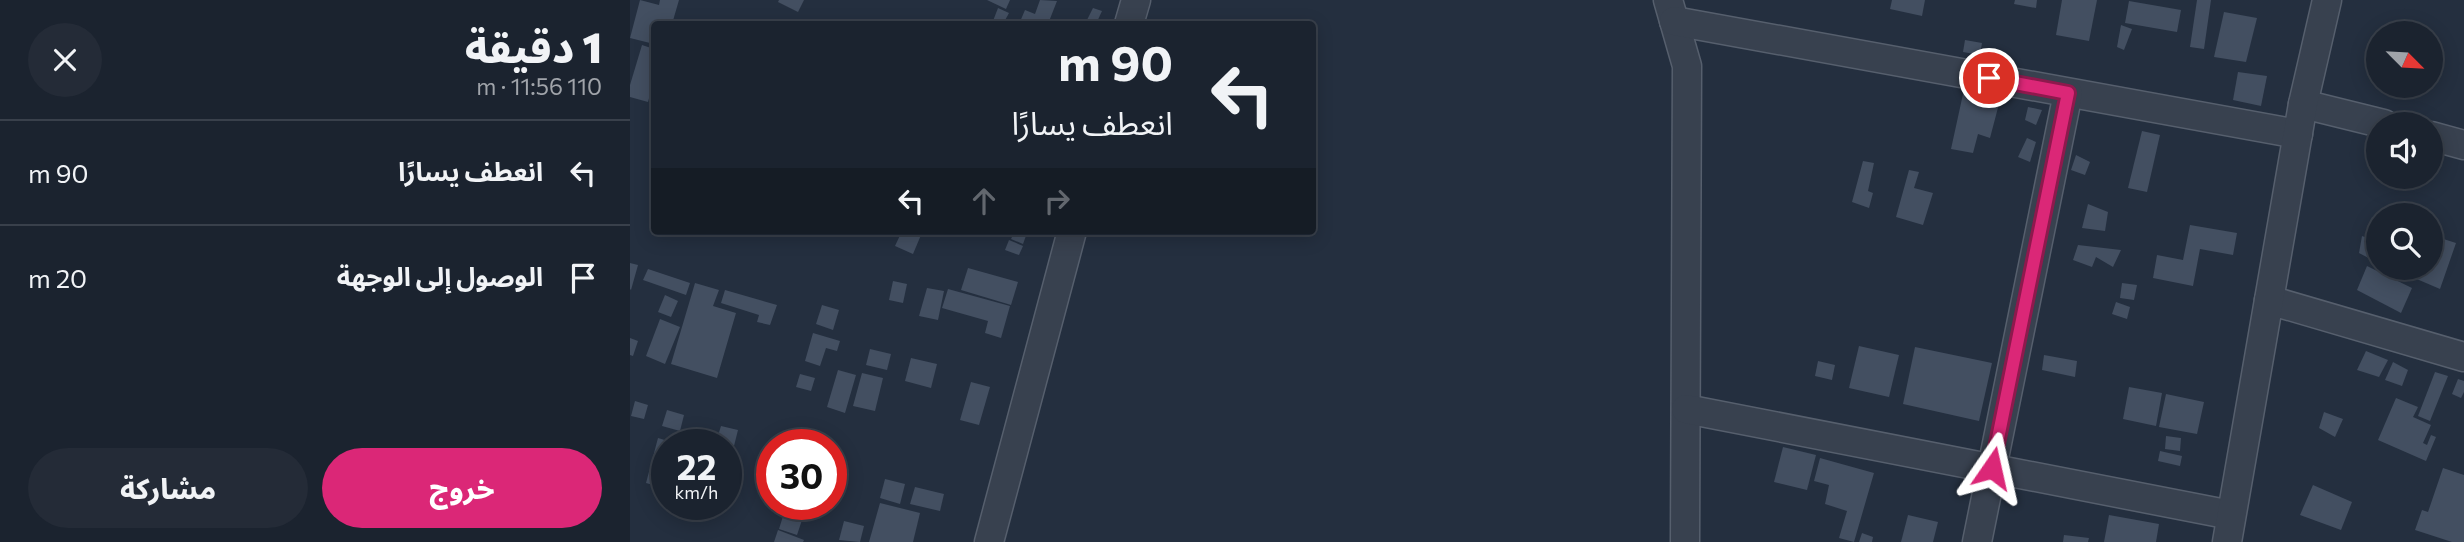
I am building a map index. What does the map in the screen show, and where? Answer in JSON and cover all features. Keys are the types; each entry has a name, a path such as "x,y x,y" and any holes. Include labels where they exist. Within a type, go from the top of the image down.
{"street":[{"path":"1130,21 1136,0"},
{"path":"1686,409 1992,468 2229,528 2303,103 2328,0"},
{"path":"1685,542 1687,66 1671,11 2068,93 2298,134"},
{"path":"1977,542 2068,93"},
{"path":"2303,103 2366,119"},
{"path":"2443,139 2464,145"},
{"path":"989,542 1071,235"},
{"path":"2269,300 2464,358"}],"building":[{"path":"640,0 659,5 660,0 679,0 673,21 651,21 651,43 630,38"},
{"path":"804,0 798,12 778,2"},
{"path":"987,0 1010,0 1006,9"},
{"path":"1040,0 1057,1 1049,21 1020,21 1025,10 1035,14"},
{"path":"1892,0 1925,0 1922,16 1890,9"},
{"path":"2015,0 2037,0 2036,8 2014,4"},
{"path":"2062,0 2097,0 2089,41 2056,35"},
{"path":"2197,0 2211,0 2204,49 2190,47"},
{"path":"2129,1 2181,10 2177,32 2125,23"},
{"path":"998,8 1009,13 1005,21 993,21"},
{"path":"1093,8 1102,11 1097,21 1086,21"},
{"path":"2224,12 2257,18 2246,62 2214,57"},
{"path":"2121,25 2132,29 2124,50 2117,47"},
{"path":"1965,40 1982,43 1980,55 1963,52"},
{"path":"642,45 651,48 651,90 648,102 630,97 630,85"},
{"path":"2238,72 2267,76 2261,106 2233,100"},
{"path":"1963,94 2000,100 1990,138 1978,134 1973,153 1951,149"},
{"path":"2028,107 2042,110 2036,125 2025,120"},
{"path":"2142,131 2160,135 2147,192 2128,188"},
{"path":"2027,138 2036,142 2030,162 2018,157"},
{"path":"2076,155 2090,162 2085,175 2071,170"},
{"path":"1863,161 1874,163 1868,191 1873,193 1869,208 1852,202"},
{"path":"1909,170 1919,172 1914,188 1933,193 1923,225 1896,217"},
{"path":"2088,204 2108,212 2105,231 2082,228"},
{"path":"2190,225 2237,233 2233,255 2200,249 2193,286 2153,278 2157,255 2183,260"},
{"path":"900,235 921,235 913,254 895,246"},
{"path":"1013,235 1026,235 1023,244 1011,239"},
{"path":"2362,236 2366,238 2366,257 2359,253"},
{"path":"2443,239 2456,243 2440,289 2419,280 2443,280"},
{"path":"1009,240 1023,246 1019,255 1005,250"},
{"path":"2078,245 2121,250 2113,267 2096,257 2092,267 2073,260"},
{"path":"630,263 638,265 631,290 630,289"},
{"path":"968,268 1018,282 1011,305 961,290"},
{"path":"2366,268 2366,280 2396,280 2412,288 2401,313 2357,290"},
{"path":"648,269 690,283 686,295 643,280"},
{"path":"893,281 907,284 903,303 889,300"},
{"path":"695,283 719,290 713,306 736,313 717,378 671,364"},
{"path":"2122,283 2137,285 2134,300 2120,298"},
{"path":"927,288 944,291 938,320 919,316"},
{"path":"948,289 1010,306 1001,338 985,333 988,321 942,308"},
{"path":"725,290 777,305 770,325 757,322 759,315 721,303"},
{"path":"665,295 678,301 671,317 658,312"},
{"path":"2116,302 2130,307 2127,319 2112,314"},
{"path":"822,305 839,310 833,330 816,324"},
{"path":"660,319 680,327 665,364 646,356"},
{"path":"813,333 840,341 837,351 826,348 820,366 805,361"},
{"path":"630,338 638,341 633,356 630,355"},
{"path":"1859,346 1899,355 1889,397 1849,388"},
{"path":"1915,347 1992,363 1979,421 1903,404"},
{"path":"870,349 891,354 887,370 866,365"},
{"path":"2366,351 2388,360 2379,377 2357,370"},
{"path":"2044,355 2077,361 2075,377 2042,370"},
{"path":"911,358 937,364 931,388 905,381"},
{"path":"1818,361 1835,365 1832,380 1815,376"},
{"path":"2393,362 2408,370 2402,386 2385,380"},
{"path":"838,370 856,375 845,413 827,407"},
{"path":"2435,372 2448,376 2430,421 2418,416"},
{"path":"862,373 883,378 875,411 853,406"},
{"path":"800,374 815,378 811,391 796,387"},
{"path":"2458,379 2464,381 2461,398 2452,394"},
{"path":"971,382 990,387 979,425 960,420"},
{"path":"2129,387 2162,393 2156,426 2123,419"},
{"path":"2166,394 2204,402 2197,434 2159,427"},
{"path":"2396,398 2418,407 2413,417 2431,425 2423,443 2427,445 2431,435 2436,437 2426,461 2378,440"},
{"path":"635,401 648,405 644,419 631,416"},
{"path":"667,410 684,415 680,429 662,426"},
{"path":"2324,412 2343,419 2335,437 2319,428"},
{"path":"2166,436 2181,438 2180,451 2165,449"},
{"path":"1783,447 1816,455 1807,490 1774,482"},
{"path":"2160,451 2182,456 2180,466 2158,461"},
{"path":"1820,458 1874,473 1854,542 1839,538 1847,511 1825,504 1829,485 1814,481"},
{"path":"651,464 651,484 646,483"},
{"path":"2443,468 2464,475 2464,542 2452,542 2415,530 2422,510 2428,512"},
{"path":"885,479 905,484 900,504 880,498"},
{"path":"2313,485 2352,502 2341,530 2300,515"},
{"path":"915,487 944,494 940,511 910,504"},
{"path":"880,503 920,513 913,542 869,542"},
{"path":"1908,515 1938,522 1933,542 1901,542"},
{"path":"2109,515 2159,524 2156,542 2104,542"},
{"path":"782,520 802,520 797,535 779,529"},
{"path":"844,521 864,526 860,542 839,540"},
{"path":"778,530 804,540 774,542"},
{"path":"1862,533 1873,537 1872,542 1859,542"},
{"path":"2064,535 2089,538 2088,542 2063,542"}],"route":[{"path":"1989,78 2068,93 1992,468"}]}
